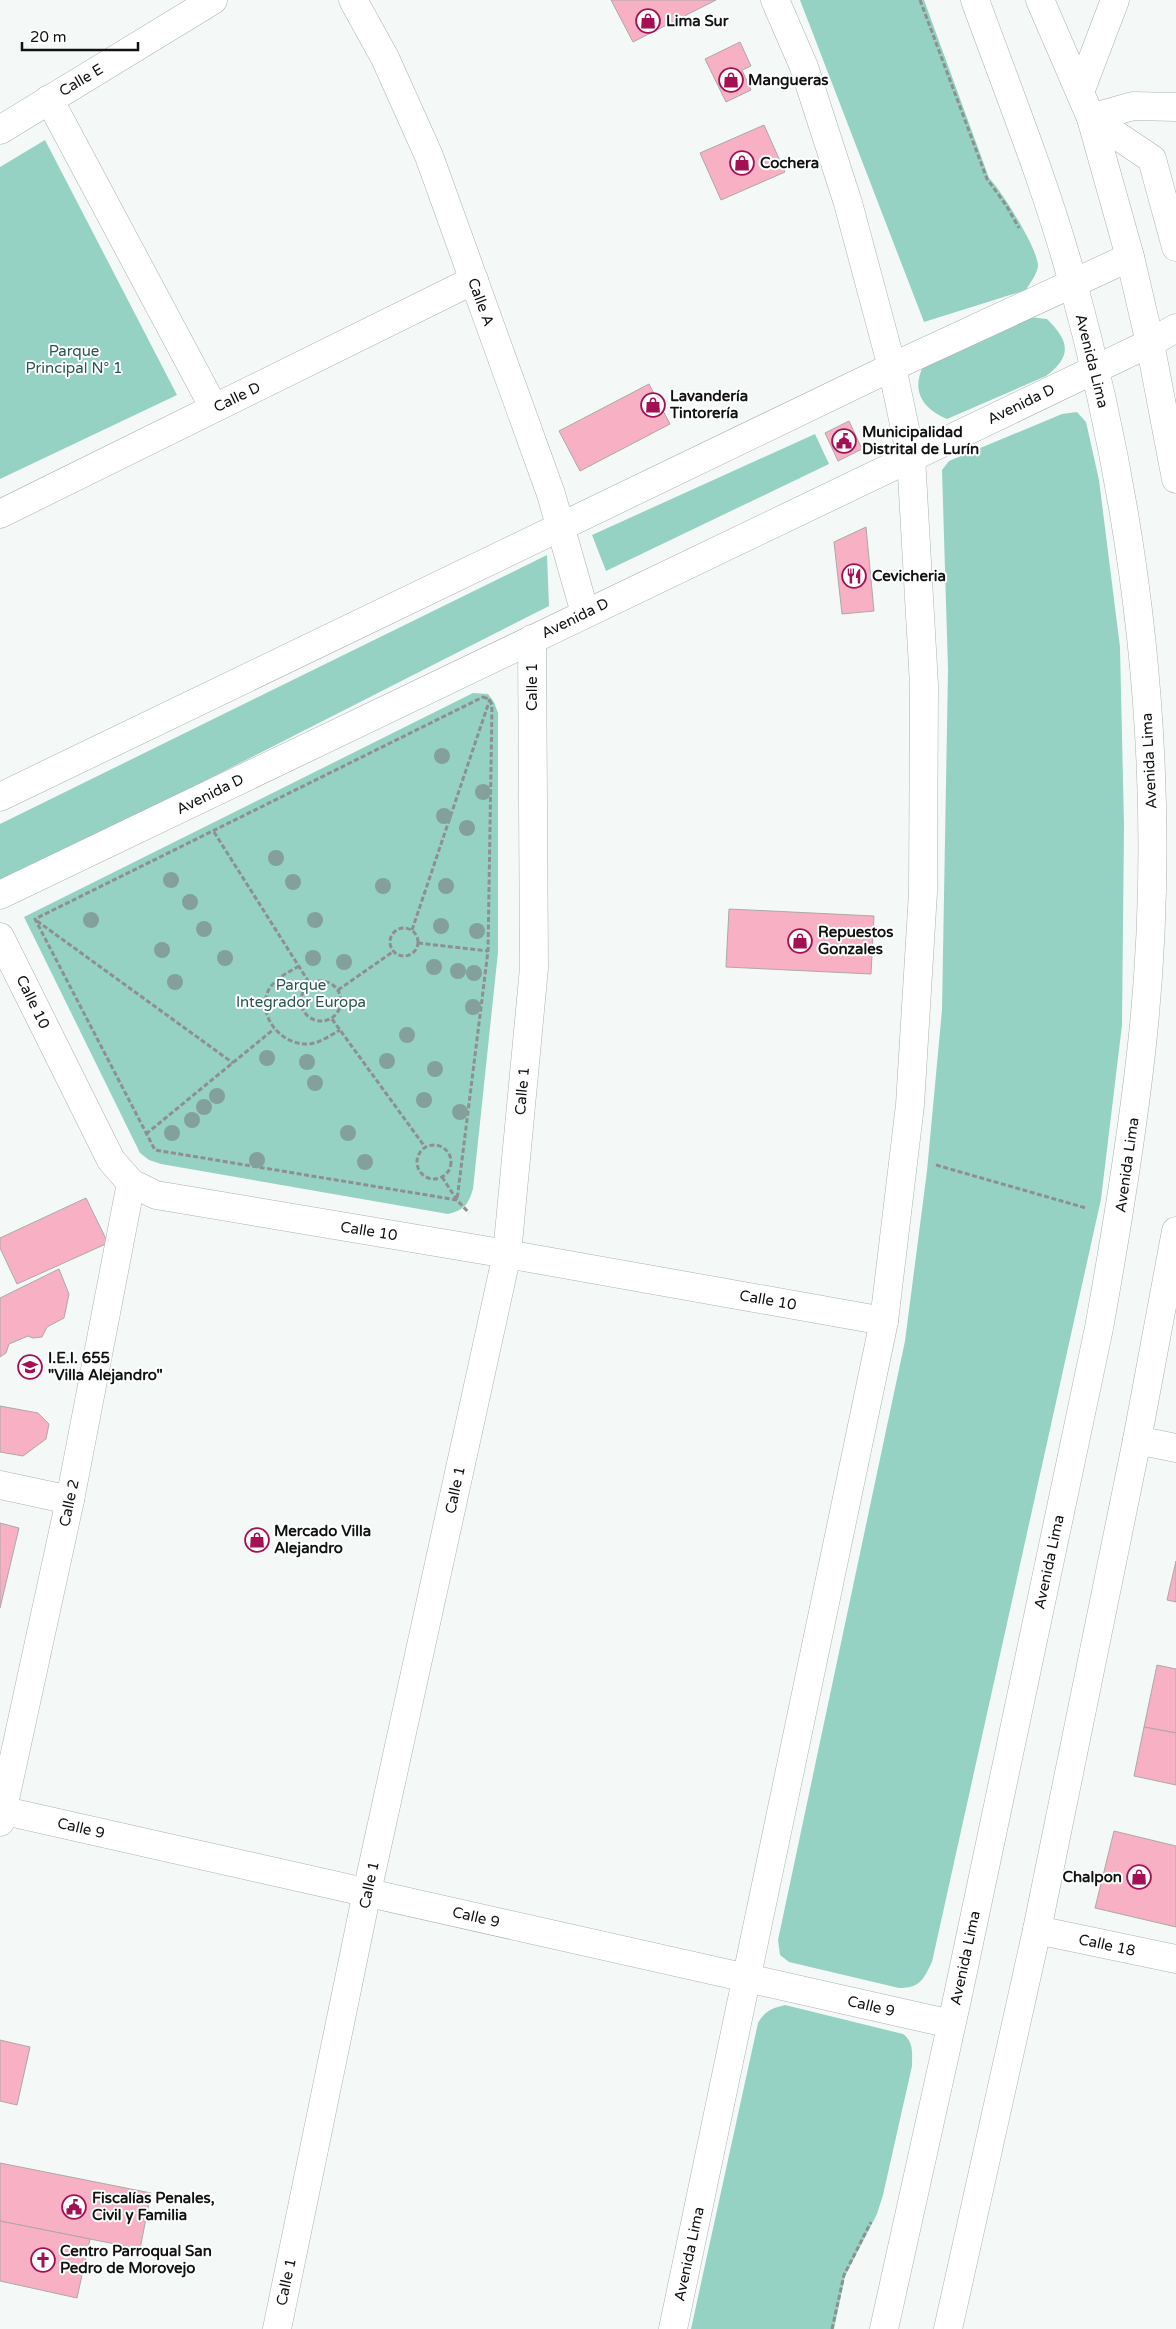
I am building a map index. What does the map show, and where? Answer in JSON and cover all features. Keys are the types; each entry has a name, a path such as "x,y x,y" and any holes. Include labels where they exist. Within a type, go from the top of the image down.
{"street":[{"name":"Calle E","path":"0,130 213,0"},
{"name":"Calle A","path":"353,0 385,58 429,156 551,494 585,613"},
{"name":"Avenida Lima","path":"673,2329 884,1321 910,1105 923,892 924,685 911,457 892,367 848,203 804,67 775,0"},
{"name":"Avenida Lima","path":"884,2329 1095,1348 1119,1217 1144,1023 1151,918 1152,814 1146,693 1138,605 1126,518 1095,368 1073,282 1056,224 976,0"},
{"path":"1040,0 1091,118 1130,257 1150,343 1166,381 1176,479"},
{"path":"1080,92 1112,4"},
{"path":"49,99 214,408"},
{"path":"1091,118 1133,106 1176,107"},
{"path":"1091,118 1152,160 1176,172"},
{"path":"1152,160 1176,247"},
{"path":"0,797 892,367 1130,257"},
{"name":"Calle D","path":"0,514 474,280"},
{"name":"Avenida D","path":"0,895 1150,343 1176,328"},
{"name":"Calle 1","path":"277,2329 367,1892 506,1254 534,968 532,638"},
{"name":"Calle 10","path":"0,936 111,1160 131,1183 156,1195 506,1254 884,1321"},
{"name":"Calle 2","path":"1,1814 70,1500 131,1183"},
{"path":"948,2329 1037,1930 1137,1440 1176,1231"},
{"path":"1137,1440 1176,1448"},
{"path":"0,1485 70,1500"},
{"name":"Calle 9","path":"1,1814 367,1892 951,2024"},
{"name":"Calle 18","path":"1037,1930 1176,1959"}],"path":[{"path":"920,0 987,179 1006,205 1020,231"},
{"path":"412,930 489,700 495,692"},
{"path":"483,697 489,700 492,705 488,951 457,1200 155,1150 35,920 483,697"},
{"path":"214,832 310,984"},
{"path":"26,917 35,920 233,1063"},
{"path":"404,928 412,930 418,943 410,954 402,955 394,951 390,939 394,931 404,928"},
{"path":"418,943 488,951"},
{"path":"338,990 394,951"},
{"path":"299,966 275,981 268,993 266,1005 268,1017 274,1029 284,1038 297,1044 311,1044 340,1030"},
{"path":"320,981 331,983 338,990 342,1000 340,1011 332,1019 322,1022 312,1019 303,1012 300,1002 303,992 310,984 320,981"},
{"path":"332,1019 426,1147"},
{"path":"146,1134 274,1029"},
{"path":"434,1145 443,1147 449,1154 452,1163 449,1171 442,1177 434,1179 425,1177 419,1170 417,1162 419,1153 426,1147 434,1145"},
{"path":"934,1175 935,1165 1119,1217"},
{"path":"832,2329 844,2275 875,2215"}],"green space":[{"path":"800,0 924,0 989,178 1018,220 1036,257 1037,271 1026,290 924,322"},
{"name":"Parque Principal N° 1","path":"45,140 177,395 0,479 0,167"},
{"path":"1028,317 1047,319 1055,327 1064,342 1064,355 1054,369 1046,376 947,419 938,415 925,404 921,397 918,382 924,364"},
{"path":"1077,412 1086,422 1099,480 1120,647 1124,825 1122,1025 1101,1199 932,1962 920,1982 906,1988 899,1988 789,1962 780,1955 778,1940 905,1341 927,1171 942,1010 948,669 942,470 949,461 1062,414"},
{"path":"815,434 829,464 606,571 592,535"},
{"path":"547,555 549,606 0,885 0,824"},
{"name":"Parque Integrador Europa","path":"473,693 488,694 494,702 498,713 498,952 473,1189 465,1206 458,1211 448,1214 161,1164 149,1160 140,1153 24,917"},
{"path":"785,2005 903,2034 907,2037 912,2048 912,2066 883,2195 877,2214 845,2276 834,2329 691,2329 758,2023 769,2011"}],"building":[{"name":"Lima Sur","path":"611,0 716,0 633,42"},
{"name":"Mangueras","path":"740,42 751,66 742,70 751,90 726,102 705,59"},
{"name":"Cochera","path":"764,125 785,172 721,200 700,153"},
{"path":"649,384 670,424 580,471 559,431"},
{"name":"Municipalidad Distrital de Lurín","path":"849,421 862,449 838,461 825,433"},
{"name":"Cevicheria","path":"866,527 874,611 842,614 834,542"},
{"name":"Repuestos Gonzales","path":"729,909 874,916 871,974 726,967"},
{"path":"86,1198 108,1243 17,1284 0,1248 0,1238"},
{"path":"59,1269 69,1294 64,1318 47,1327 42,1337 33,1338 28,1336 9,1344 6,1353 0,1357 0,1298"},
{"path":"0,1406 38,1413 49,1424 46,1439 23,1456 0,1452"},
{"path":"0,1523 19,1528 0,1608"},
{"path":"1176,1561 1176,1602 1167,1600"},
{"path":"1157,1665 1176,1669 1176,1733 1144,1727"},
{"path":"1144,1727 1176,1733 1176,1785 1134,1776"},
{"name":"Chalpon","path":"1114,1831 1176,1846 1176,1927 1095,1908"},
{"path":"0,2040 30,2047 17,2105 0,2101"},
{"name":"Fiscalías Penales, Civil y Familia","path":"0,2163 151,2193 140,2249 0,2221"},
{"name":"Centro Parroqual San Pedro de Morovejo","path":"0,2221 90,2239 77,2298 0,2281"}],"place":[{"name":"Lima Sur","path":"648,21"},
{"name":"Mangueras","path":"731,80"},
{"name":"Cochera","path":"742,163"},
{"name":"Lavandería Tintorería","path":"653,405"},
{"name":"Municipalidad Distrital de Lurín","path":"844,441"},
{"name":"Cevicheria","path":"854,576"},
{"name":"Repuestos Gonzales","path":"800,941"},
{"name":"I.E.I. 655 \"Villa Alejandro\"","path":"30,1367"},
{"name":"Mercado Villa Alejandro","path":"257,1540"},
{"name":"Chalpon","path":"1139,1877"},
{"name":"Fiscalías Penales, Civil y Familia","path":"74,2207"},
{"name":"Centro Parroqual San Pedro de Morovejo","path":"43,2260"}]}
